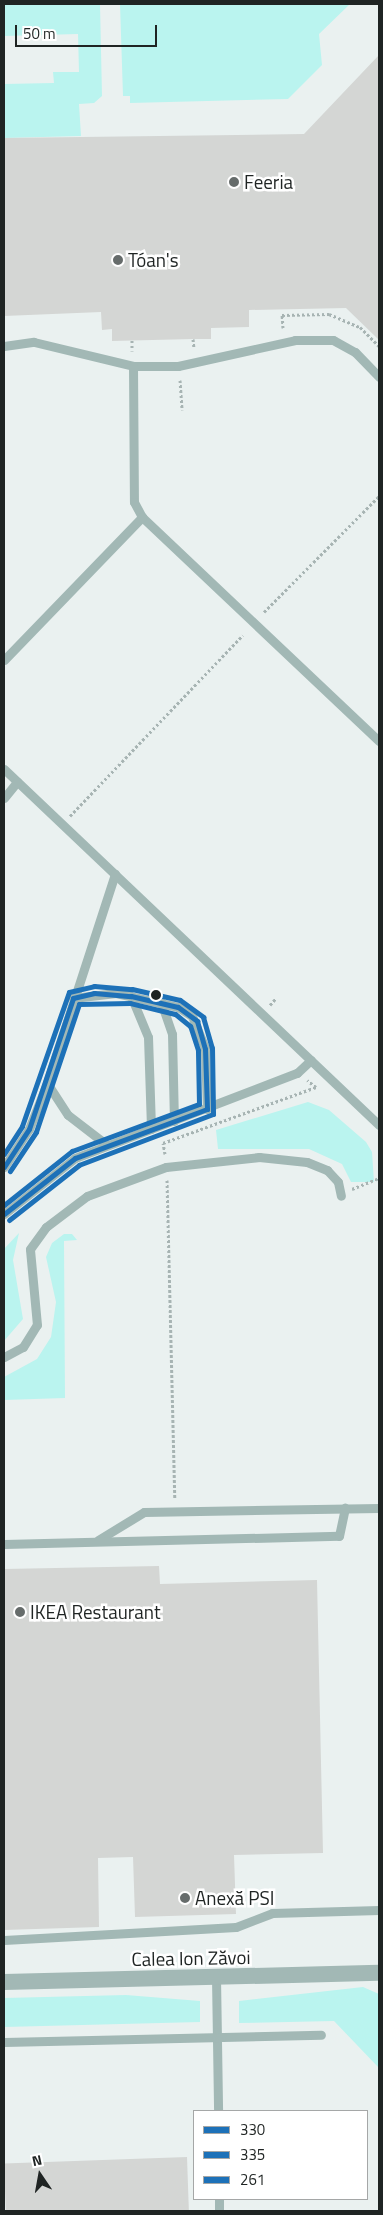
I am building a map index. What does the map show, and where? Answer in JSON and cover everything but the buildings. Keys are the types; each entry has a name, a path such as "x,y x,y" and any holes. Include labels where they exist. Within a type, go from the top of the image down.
{"street":[{"name":"Calea Ion Zăvoi","path":"4,1982 379,1974"}],"lane":[{"path":"4,346 34,342 133,366 178,366 318,339 344,345 379,377"},
{"path":"133,366 134,502 142,517 379,741"},
{"path":"4,660 142,517"},
{"path":"4,769 379,1125"},
{"path":"4,798 17,782"},
{"path":"4,1167 29,1129 48,1083 73,998 115,874"},
{"path":"73,998 94,993 131,996 161,1002 186,1011 200,1028 207,1109"},
{"path":"131,996 148,1037 151,1129"},
{"path":"161,1002 172,1034 174,1121"},
{"path":"4,1214 59,1168 107,1145 207,1109 297,1073 311,1060"},
{"path":"48,1083 68,1115 107,1145"},
{"path":"4,1357 23,1346 37,1325 37,1298 28,1260 36,1237 87,1196 166,1167 241,1157 307,1162 327,1170 338,1182 340,1196"},
{"path":"4,1544 338,1536 345,1508"},
{"path":"96,1541 144,1512 379,1508"},
{"path":"4,1940 236,1927 272,1913 379,1910"},
{"path":"216,1977 218,2110"},
{"path":"4,2042 321,2035"}],"path":[{"path":"283,328 282,315 329,314 360,327 379,346"},
{"path":"193,339 195,350"},
{"path":"132,340 132,351"},
{"path":"179,374 182,410"},
{"path":"264,612 379,496"},
{"path":"70,816 243,634"},
{"path":"175,1498 164,1143 316,1087 306,1080"},
{"path":"340,1196 379,1178"}],"shaded area":[{"path":"4,4 100,4 102,96 94,103 79,104 81,136 4,138 4,84 54,83 53,72 79,72 78,34 4,36"},
{"path":"120,4 350,4 319,34 322,65 288,99 130,103 130,96 123,96"},
{"path":"308,1102 329,1110 366,1142 372,1152 374,1182 351,1182 342,1164 309,1149 218,1149 216,1130"},
{"path":"19,1233 13,1260 23,1319 4,1341 4,1249"},
{"path":"64,1234 72,1234 77,1240 64,1241 65,1398 4,1400 4,1377 37,1359 51,1337 56,1302 46,1257 52,1243"},
{"path":"363,1987 379,1994 379,2068 334,2021 239,2023 239,2001"},
{"path":"126,1995 200,2001 200,2022 4,2027 4,1998"}],"transit line":[{"name":"261","path":"4,1154 22,1126 69,992 94,986 132,989 180,1000 203,1017 212,1048 213,1114 79,1165 9,1220"},
{"name":"330","path":"4,1167 29,1129 73,998 94,993 131,996 178,1007 197,1021 205,1049 207,1109 75,1158 4,1214"},
{"name":"335","path":"4,1205 72,1151 199,1104 198,1050 190,1026 175,1014 130,1003 79,1004 36,1132 10,1171"}],"place":[{"name":"Feeria","path":"234,182"},
{"name":"Tóan's","path":"118,260"},
{"name":"IKEA Restaurant","path":"20,1612"},
{"name":"Anexă PSI","path":"185,1898"}]}
